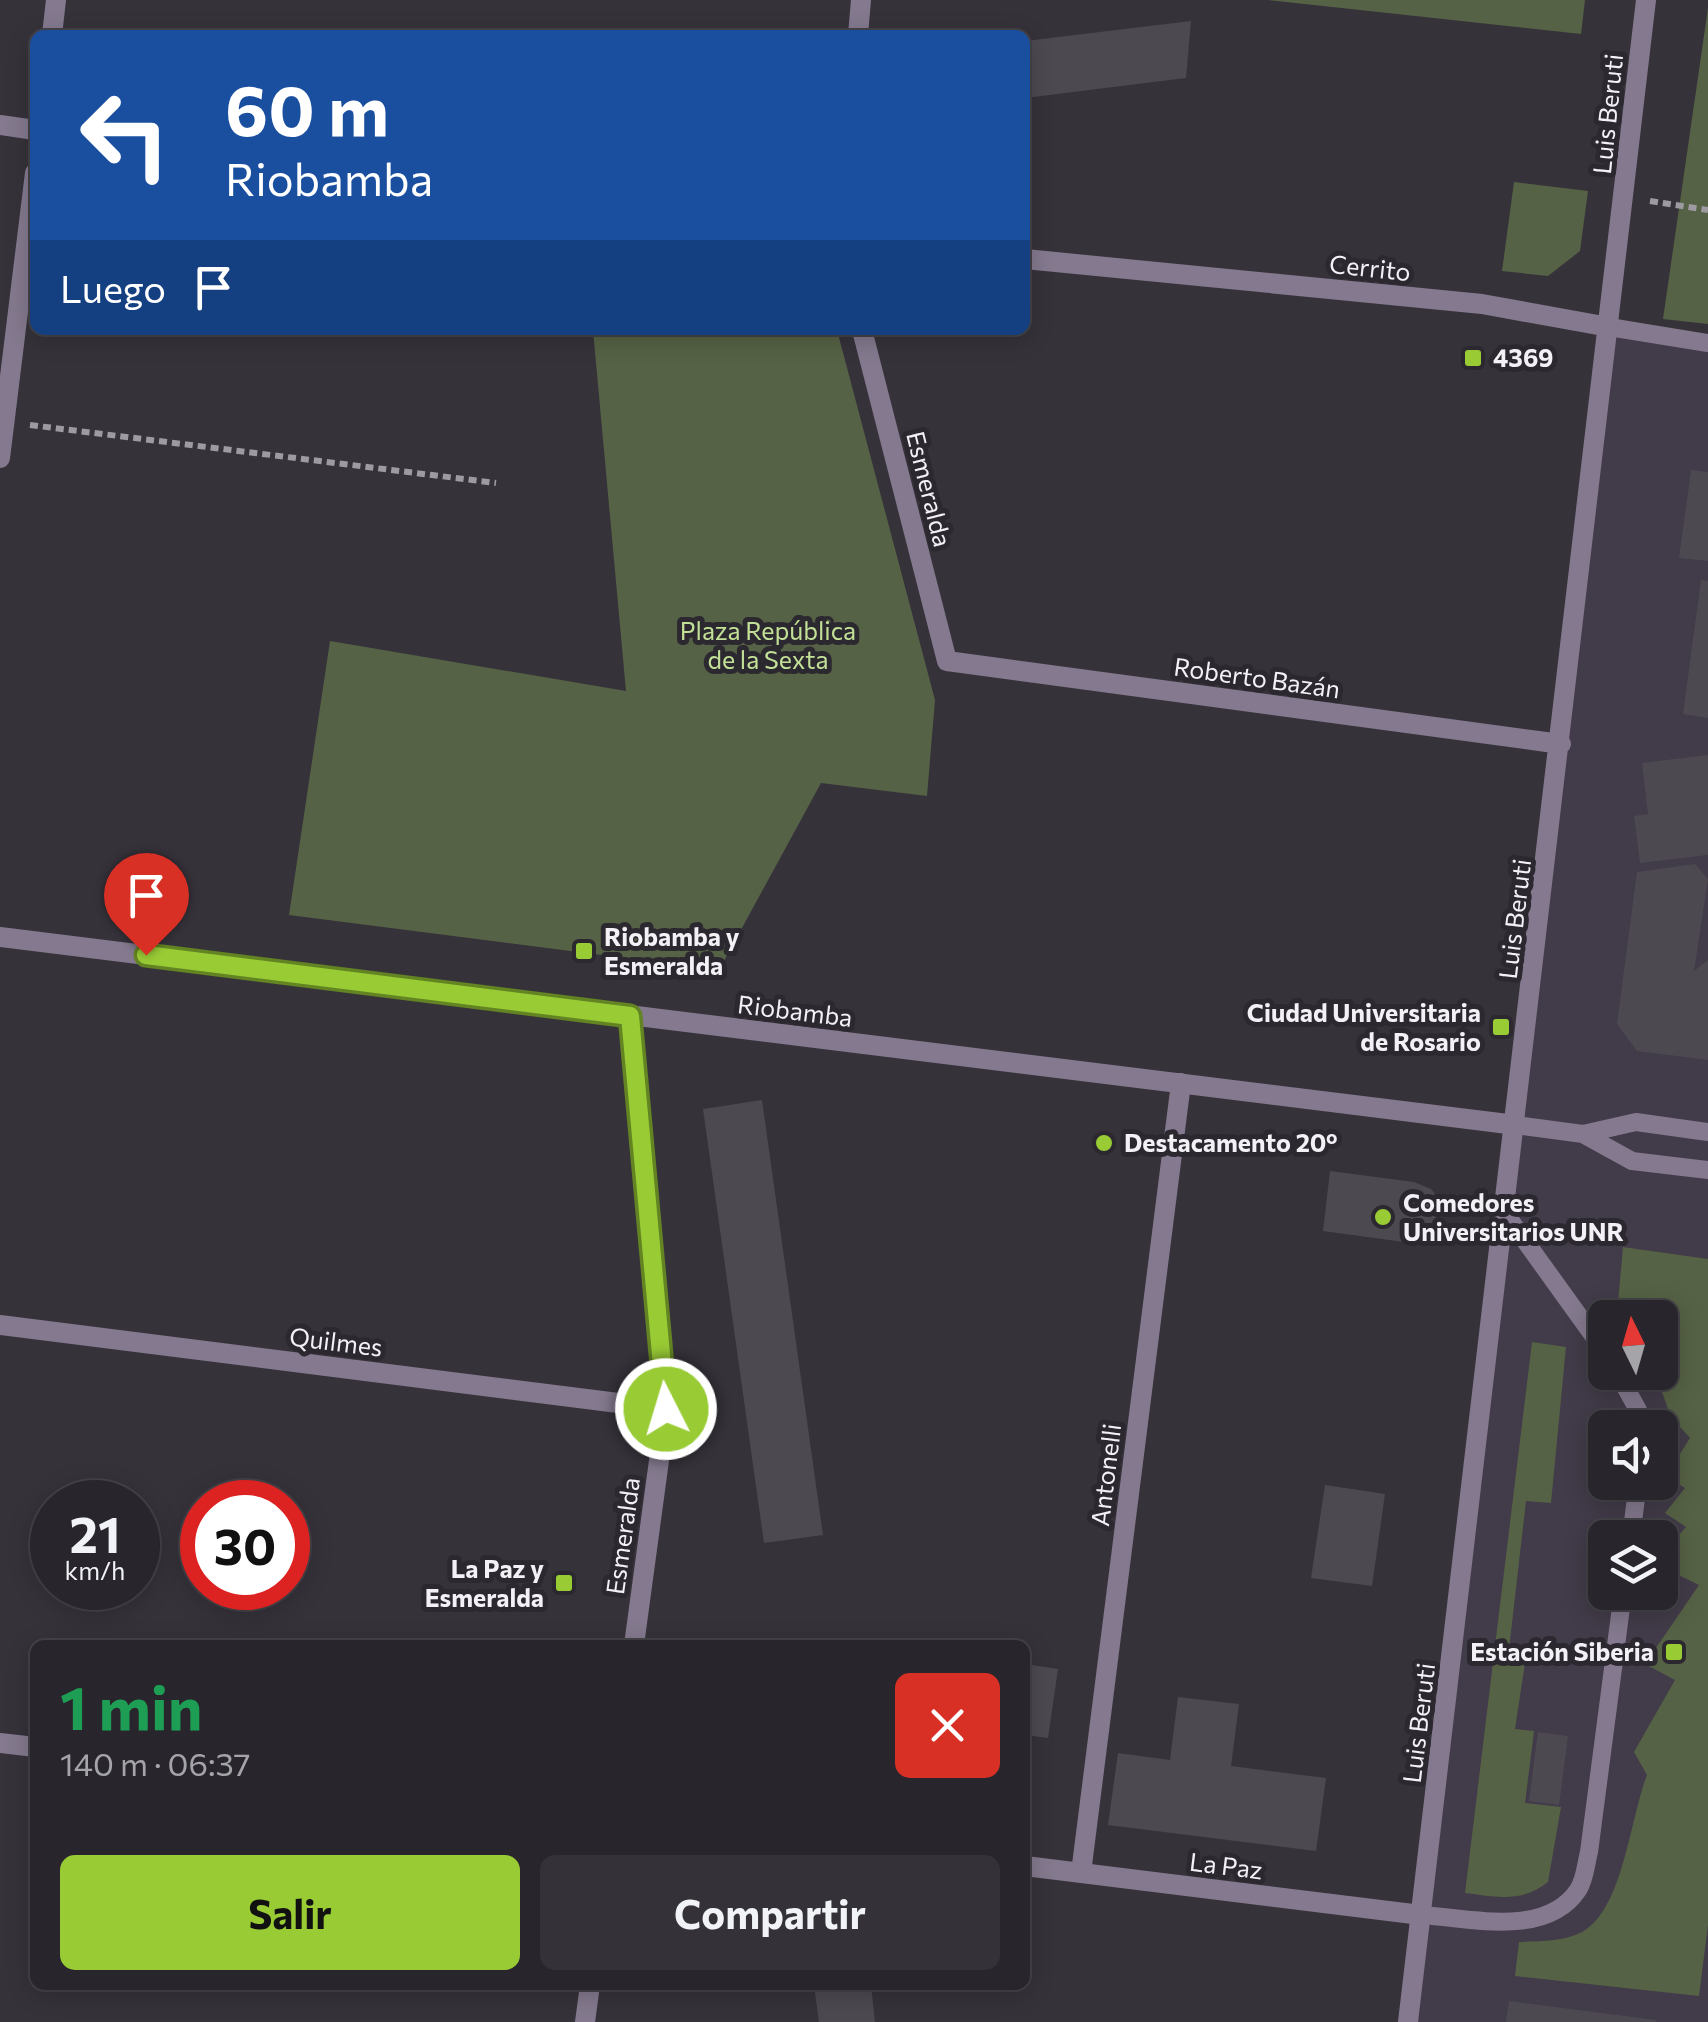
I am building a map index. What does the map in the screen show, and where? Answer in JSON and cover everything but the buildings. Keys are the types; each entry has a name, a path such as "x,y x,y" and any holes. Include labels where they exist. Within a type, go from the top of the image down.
{"street":[{"path":"53,30 56,0"},
{"path":"858,30 861,0"},
{"name":"Luis Beruti","path":"1408,2022 1646,0"},
{"path":"0,125 30,129"},
{"path":"0,458 30,213"},
{"name":"Cerrito","path":"1030,259 1482,304 1610,328"},
{"name":"Esmeralda","path":"863,335 947,662"},
{"name":"Roberto Bazán","path":"947,662 1561,744"},
{"name":"Riobamba","path":"0,937 1516,1124"},
{"name":"Esmeralda","path":"630,1016 666,1409 635,1640"},
{"name":"Antonelli","path":"1081,1873 1181,1083"},
{"name":"Quilmes","path":"0,1326 666,1409"},
{"path":"0,1743 30,1746"},
{"name":"La Paz","path":"1030,1867 1421,1915"},
{"path":"585,2022 589,1990"}],"lane":[{"name":"Cerrito","path":"1610,328 1708,344"},
{"name":"Riobamba","path":"1584,1134 1636,1122 1708,1132"},
{"name":"Riobamba","path":"1516,1124 1584,1134 1632,1161 1708,1170"},
{"path":"1505,1213 1588,1328"},
{"path":"1421,1915 1524,1921 1556,1912 1580,1888 1589,1852 1622,1610"}],"path":[{"path":"1624,197 1708,210"},
{"path":"4,422 496,483"}],"shaded area":[{"name":"Ciudad Universitaria de Rosario","path":"1609,327 1708,343 1708,2022 1408,2022"}],"green space":[{"path":"1268,0 1585,0 1581,34"},
{"path":"1708,8 1708,324 1663,319"},
{"path":"1514,182 1588,191 1580,251 1548,276 1502,271"},
{"name":"Plaza República de la Sexta","path":"593,335 838,335 935,700 927,796 821,783 719,970 289,915 330,641 626,691"},
{"path":"1623,1247 1708,1259 1708,1925 1699,1996 1515,1976 1519,1942 1551,1940 1582,1932 1596,1921 1607,1904 1624,1861 1647,1775 1634,1752 1675,1680 1645,1664 1699,1585 1678,1575 1678,1536 1686,1527 1665,1513 1685,1488 1678,1484 1678,1457 1690,1438 1678,1425 1678,1410 1668,1410 1661,1390 1678,1390 1678,1300 1618,1300"},
{"path":"1532,1342 1566,1347 1551,1503 1526,1501 1508,1658 1525,1663 1515,1729 1534,1731 1525,1803 1561,1807 1548,1882 1518,1896 1498,1897 1465,1893"}],"place":[{"name":"4369","path":"1473,358"},
{"name":"Riobamba y Esmeralda","path":"584,951"},
{"name":"Ciudad Universitaria de Rosario","path":"1501,1027"},
{"name":"Destacamento 20º","path":"1104,1143"},
{"name":"Comedores Universitarios UNR","path":"1383,1217"},
{"name":"La Paz y Esmeralda","path":"564,1583"},
{"name":"Estación Siberia","path":"1674,1652"}],"route":[{"path":"146,955 630,1016 666,1409"}]}
